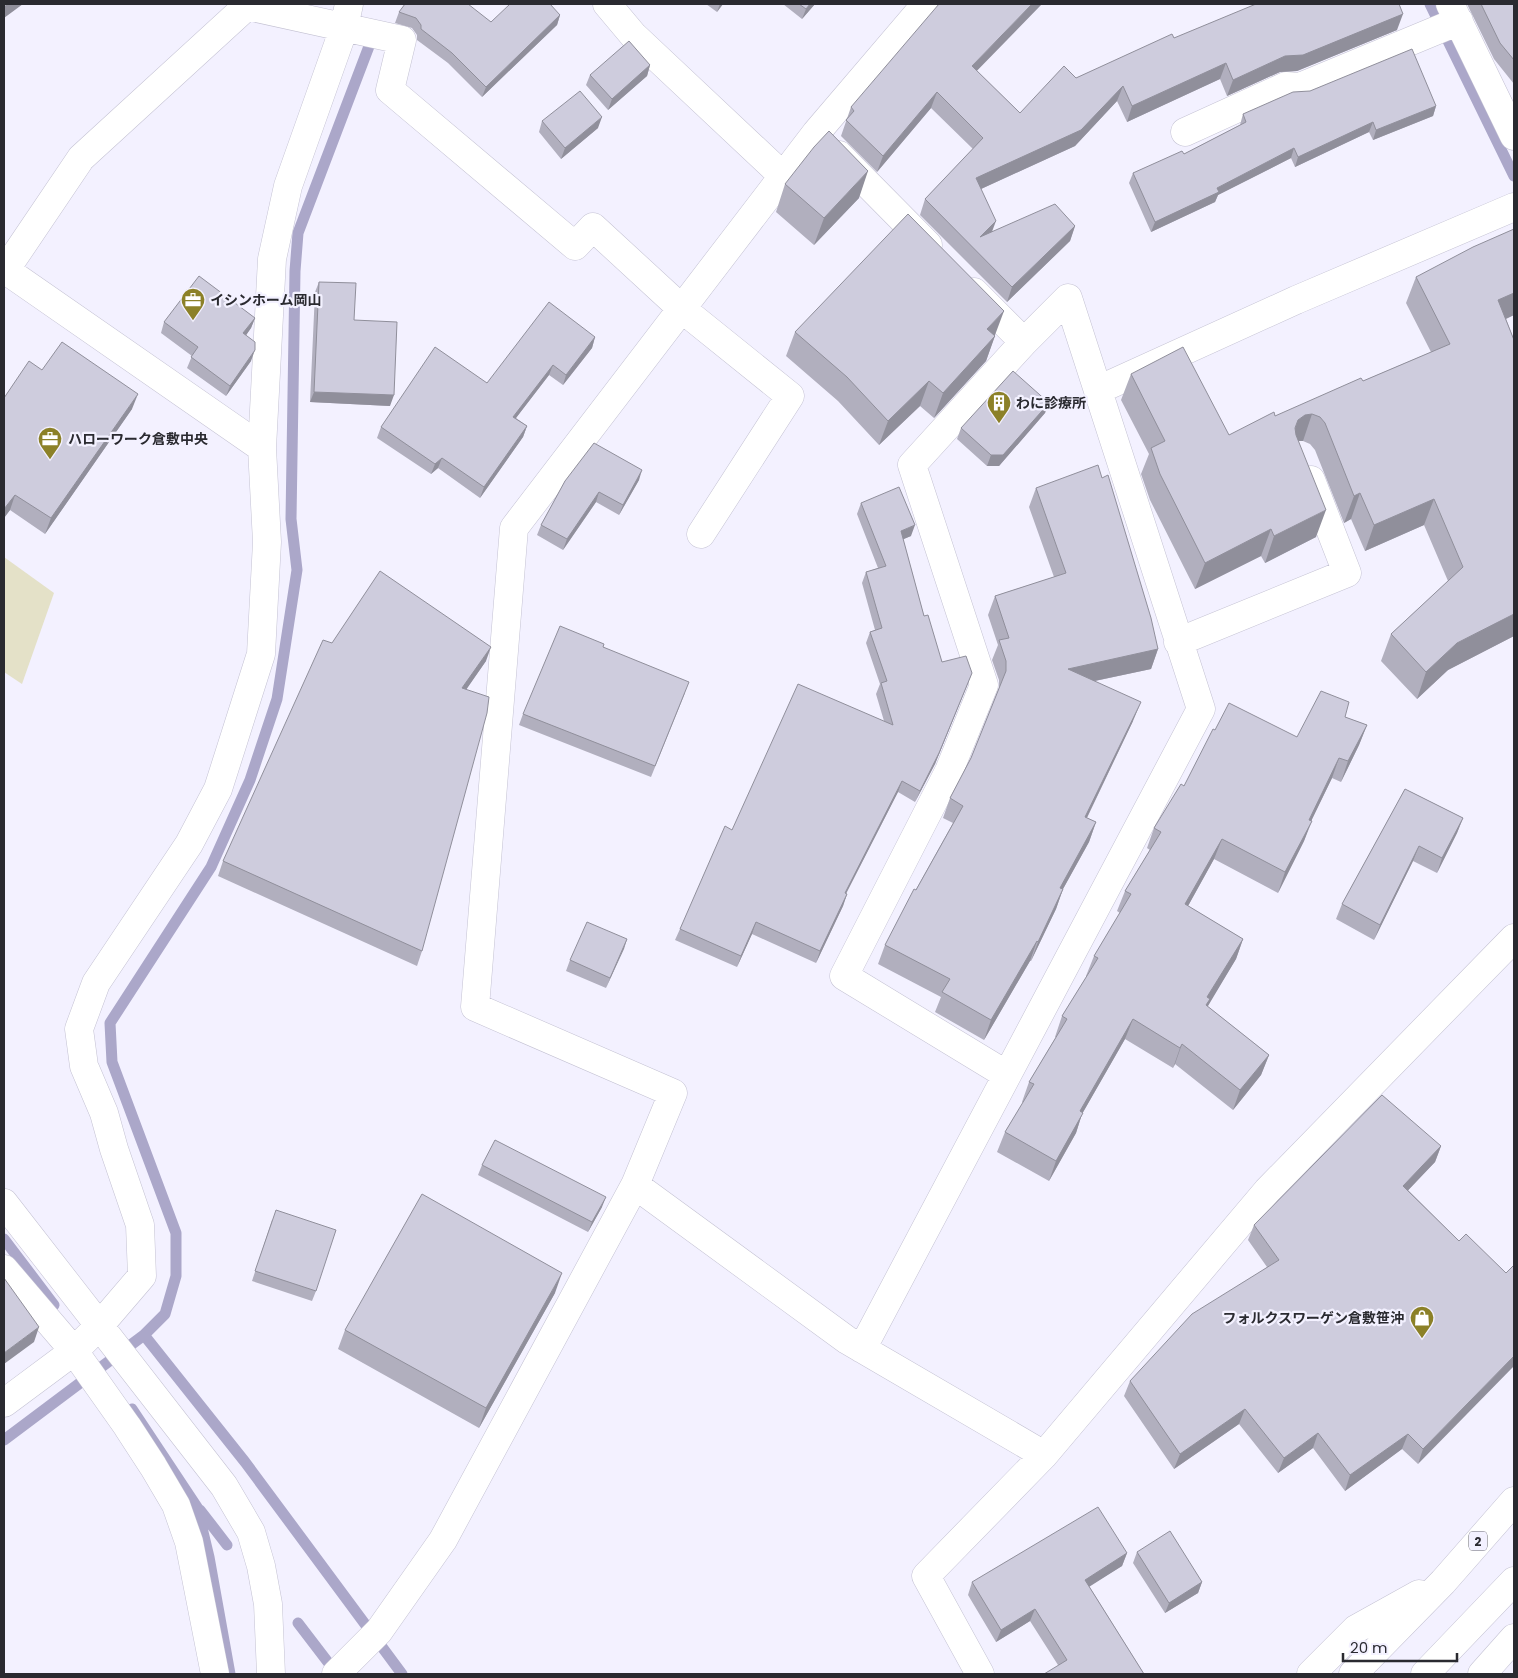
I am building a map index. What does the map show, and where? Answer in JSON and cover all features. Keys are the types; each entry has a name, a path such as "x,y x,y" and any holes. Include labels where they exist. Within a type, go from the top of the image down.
{"main road":[{"path":"607,4 633,35 783,176"},
{"path":"338,1672 375,1635 443,1540 635,1184 673,1093 475,1007 514,528 816,133 926,4"},
{"path":"262,448 4,270 81,158 247,6 346,16 402,40 390,90 575,246 593,227 682,309 790,396 702,534"},
{"path":"4,1403 85,1367 115,1344 142,1276 140,1225 104,1113 84,1066 79,1029 96,983 189,844 218,789 261,654 267,542 262,448 272,259 288,186 346,16"},
{"path":"1185,132 1286,86 1300,87 1447,21 1514,136"},
{"path":"816,133 1024,342"},
{"path":"1098,390 1296,300 1514,207"},
{"path":"862,1348 1201,710 1068,298 1024,342 912,465 984,685 949,771 844,976 1007,1075"},
{"path":"1178,642 1347,573 1301,456"},
{"path":"980,1674 926,1576 1044,1455 1267,1191 1514,938"},
{"path":"635,1184 847,1340 1044,1455"},
{"path":"4,1203 115,1344 142,1418 153,1466 176,1505 189,1542 215,1674"},
{"path":"4,1269 85,1367 142,1418 224,1486 251,1532 261,1566 268,1604 271,1674"},
{"name":"2","path":"1354,1674 1443,1582 1514,1501"},
{"path":"1425,1674 1514,1581"},
{"path":"1311,1674 1356,1629 1443,1582"},
{"path":"1482,1674 1514,1638"}],"shaded area":[{"path":"4,557 54,593 22,684 4,672"}],"building":[{"path":"405,4 468,4 491,22 510,4 550,4 560,15 486,87 452,53 421,29 421,25 416,18 399,12"},
{"path":"799,4 810,4 806,9"},
{"path":"939,4 1032,4 972,66 1020,113 1064,66 1076,78 1172,34 1174,38 1256,4 1399,4 1403,14 1303,55 1285,56 1233,80 1226,63 1132,106 1123,86 1081,130 976,178 996,221 980,237 1055,204 1075,226 1012,287 925,199 983,138 937,92 883,156 846,120 854,111 851,107"},
{"path":"1481,4 1514,4 1514,60 1500,43"},
{"path":"629,41 650,65 612,99 590,75"},
{"path":"1412,49 1436,106 1376,130 1373,122 1298,157 1294,148 1217,188 1219,192 1155,222 1133,173 1182,151 1184,154 1246,122 1243,114 1293,92 1310,91"},
{"path":"580,91 602,117 565,148 542,121"},
{"path":"829,131 868,171 824,218 785,184"},
{"path":"908,214 1004,311 987,329 995,336 943,393 929,381 888,421 847,377 795,332"},
{"path":"1514,229 1514,293 1498,300 1514,340 1514,614 1457,643 1426,672 1391,634 1463,567 1434,499 1374,525 1360,493 1354,496 1325,423 1320,417 1312,414 1305,415 1298,420 1295,428 1296,435 1326,510 1274,536 1271,529 1205,563 1160,474 1151,448 1165,441 1131,374 1183,347 1229,435 1274,412 1275,416 1361,378 1363,381 1450,344 1416,277 1473,247"},
{"path":"199,276 255,318 243,333 255,342 255,350 230,386 191,357 198,347 164,322"},
{"path":"319,282 356,283 354,320 397,322 394,395 314,392"},
{"path":"549,302 595,337 566,375 553,365 513,417 527,426 484,487 442,458 435,464 381,427 435,347 487,383"},
{"name":"ハローワーク倉敷中央","path":"62,342 138,394 51,518 15,495 4,509 4,398 29,361 42,370"},
{"name":"わに診療所","path":"1013,371 1049,403 1003,455 991,455 961,428"},
{"path":"594,443 642,470 623,505 599,492 567,539 541,525 565,481"},
{"path":"1098,465 1102,478 1108,475 1151,618 1158,649 1068,669 1141,702 1085,817 1096,822 1060,888 1063,889 1038,942 991,1020 942,992 950,979 885,945 914,889 916,890 963,806 950,798 971,758 1006,671 1006,661 999,640 1009,638 995,596 1066,573 1036,488"},
{"path":"899,487 915,525 901,531 924,616 928,615 942,662 966,656 972,673 939,753 920,791 902,781 845,893 847,894 820,951 756,922 741,956 680,929 725,826 732,830 798,684 893,725 881,683 887,681 870,632 882,628 866,572 886,566 861,503"},
{"path":"380,571 491,647 462,688 489,697 487,713 422,951 223,861 323,640 332,643"},
{"path":"560,626 604,644 603,647 689,682 655,766 523,714"},
{"path":"1321,691 1349,702 1345,717 1367,725 1348,761 1339,758 1309,820 1312,821 1285,872 1222,839 1185,904 1243,939 1207,997 1210,999 1206,1005 1269,1055 1240,1090 1182,1044 1180,1048 1133,1019 1080,1111 1083,1113 1056,1161 1005,1132 1034,1084 1029,1082 1067,1019 1062,1016 1098,958 1094,956 1131,894 1125,891 1161,832 1154,828 1181,784 1184,786 1213,729 1215,730 1229,703 1297,737"},
{"path":"1405,789 1463,818 1442,858 1419,846 1380,925 1342,904"},
{"path":"587,922 627,939 610,978 570,960"},
{"path":"1382,1095 1441,1146 1403,1186 1459,1241 1466,1234 1506,1273 1514,1265 1514,1356 1423,1449 1408,1434 1350,1475 1318,1433 1284,1458 1245,1409 1180,1454 1130,1381 1192,1314 1279,1260 1254,1225"},
{"path":"495,1140 606,1197 592,1222 482,1165"},
{"path":"422,1194 562,1273 486,1408 345,1330"},
{"path":"276,1210 336,1230 316,1291 255,1271"},
{"path":"4,1278 39,1327 4,1353"},
{"path":"1098,1507 1127,1553 1085,1580 1144,1674 1044,1674 1067,1660 1035,1609 1001,1630 972,1582"},
{"path":"1170,1531 1202,1582 1169,1603 1137,1552"}],"waterway":[{"path":"1430,4 1514,176"},
{"path":"4,1440 144,1335 165,1314 176,1276 176,1233 112,1062 110,1023 211,867 250,780 277,699 297,570 291,519 295,271 298,233 371,41"},
{"path":"4,1239 54,1305"},
{"path":"144,1335 245,1462 402,1674"},
{"path":"132,1409 197,1507 209,1557 230,1674"},
{"path":"200,1510 227,1545"},
{"path":"298,1623 337,1674"}],"place":[{"name":"イシンホーム岡山","path":"193,321"},
{"name":"わに診療所","path":"999,424"},
{"name":"ハローワーク倉敷中央","path":"50,460"},
{"name":"フォルクスワーゲン倉敷笹沖","path":"1422,1339"}]}
